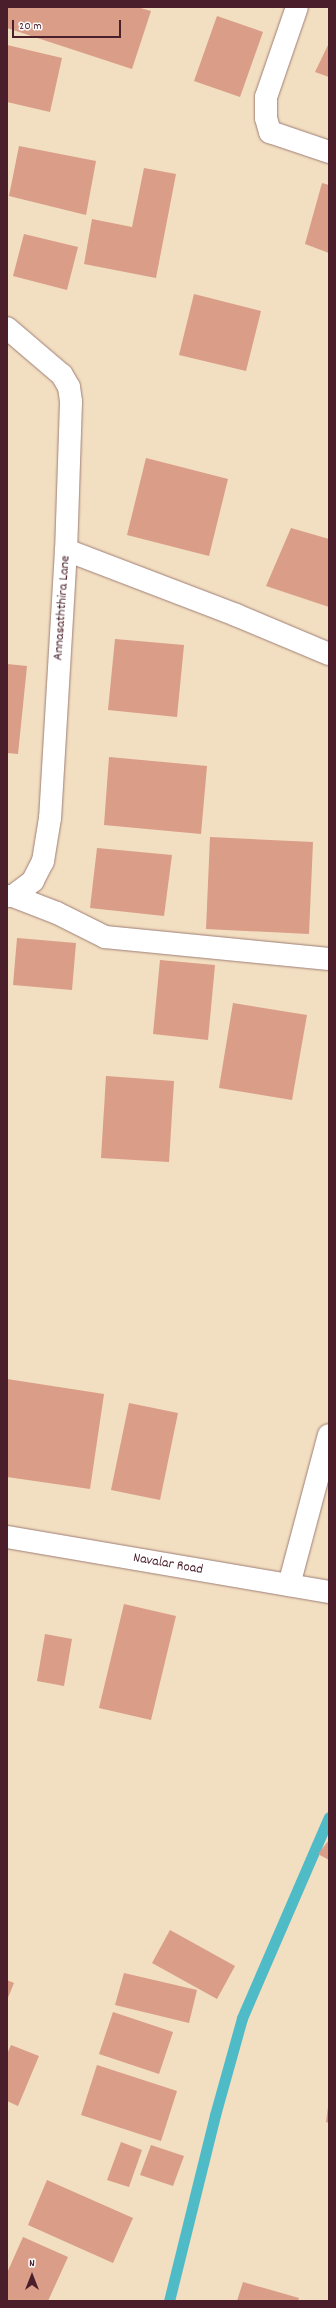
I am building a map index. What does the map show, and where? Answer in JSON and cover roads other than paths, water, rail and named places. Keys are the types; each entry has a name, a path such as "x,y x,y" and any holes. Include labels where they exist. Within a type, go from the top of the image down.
{"street":[{"path":"297,7 266,98 266,118 270,132 329,152"},
{"name":"Annasaththira Lane","path":"7,328 62,375 69,387 71,402 66,550 50,818 42,861 33,881 10,896"},
{"path":"66,550 236,615 329,654"},
{"path":"10,896 57,912 105,937 329,960"},
{"path":"289,1585 329,1435"},
{"name":"Navalar Road","path":"7,1538 329,1592"}],"waterway":[{"path":"169,2301 215,2115 242,2018 329,1817"}]}
